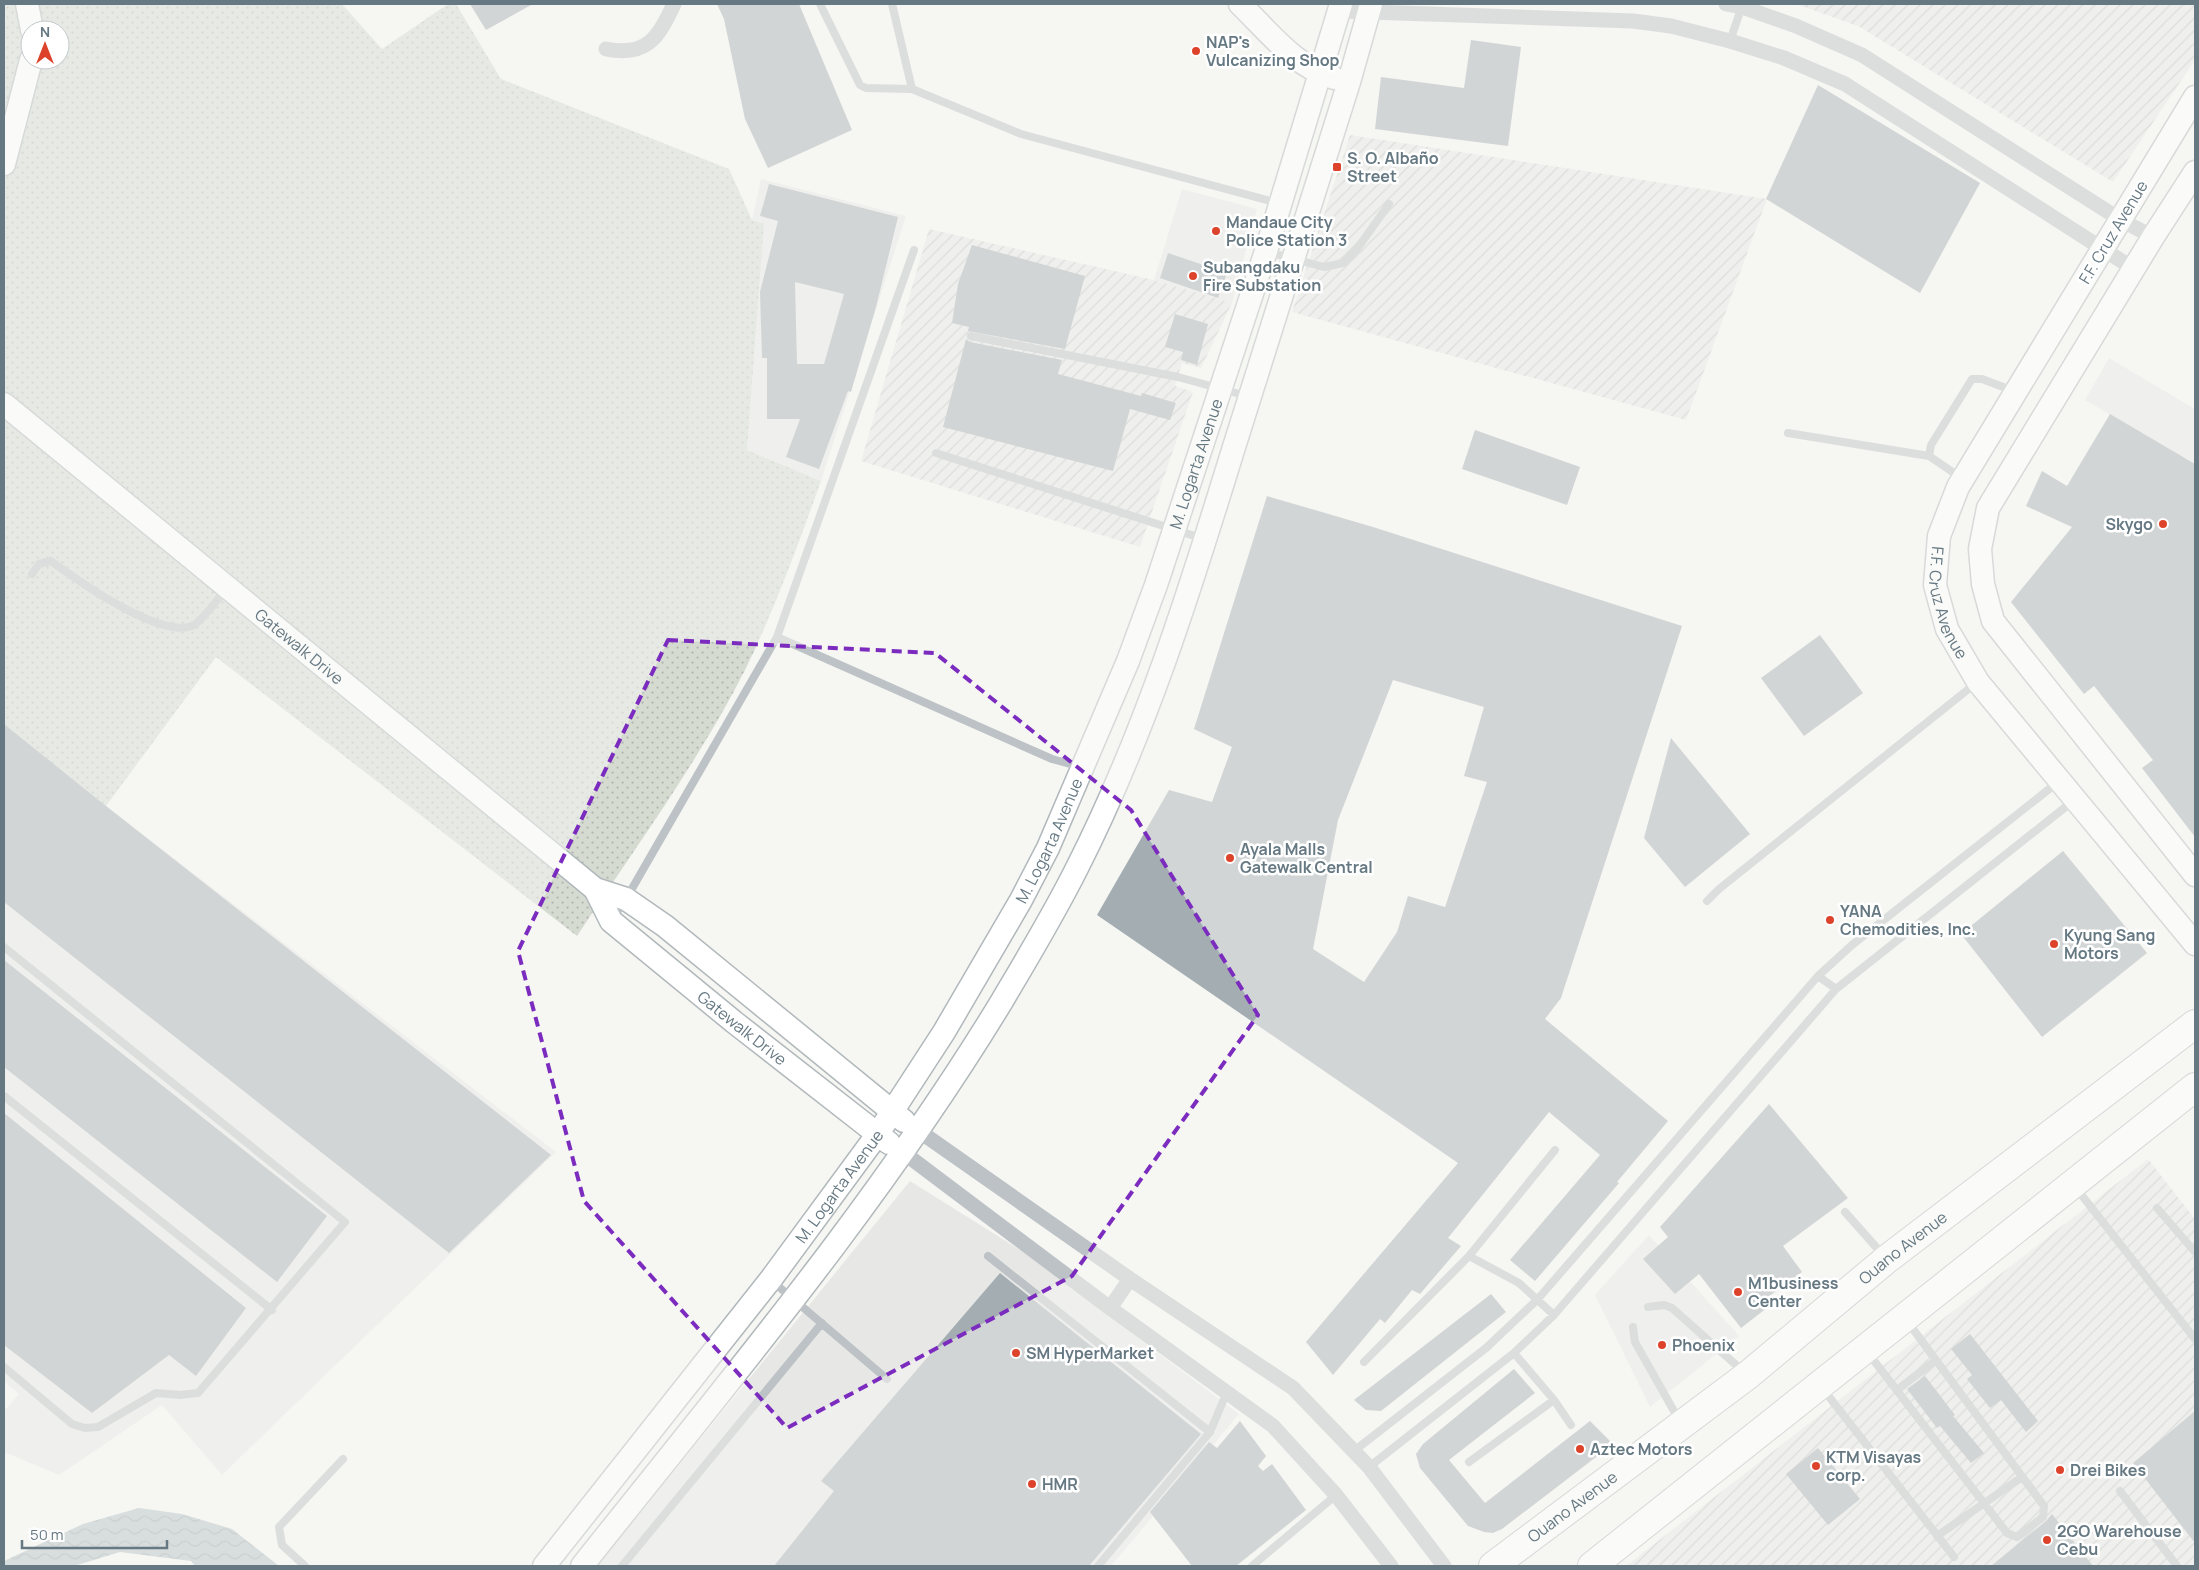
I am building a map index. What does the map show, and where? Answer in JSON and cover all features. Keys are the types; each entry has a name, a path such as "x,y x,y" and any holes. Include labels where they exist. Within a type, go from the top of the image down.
{"highway":[{"name":"Ouano Avenue","path":"1493,1566 1748,1375 1887,1259 2195,1024"},
{"path":"1592,1566 2073,1184 2189,1096"}],"main road":[{"path":"27,4 30,20"},
{"path":"1240,4 1301,63 1320,74 1349,82"},
{"name":"M. Logarta Avenue","path":"544,1566 770,1279 877,1135 953,1016 1021,900 1048,848 1128,661 1174,530 1266,251 1340,8"},
{"name":"M. Logarta Avenue","path":"582,1566 795,1298 904,1153 972,1049 1041,936 1078,866 1107,805 1159,676 1205,540 1349,82 1370,8"},
{"path":"4,164 28,70"},
{"name":"F.F. Cruz Avenue","path":"2195,97 1963,478 1939,536 1935,585 1947,629 1978,682 2195,944"},
{"name":"F.F. Cruz Avenue","path":"2195,172 2153,237 1988,508 1980,549 1983,584 1993,621 2195,875"},
{"name":"Gatewalk Drive","path":"4,404 595,889 626,899 665,926 892,1113 919,1131"},
{"path":"1048,848 1078,866"},
{"name":"Gatewalk Drive","path":"595,889 611,921 741,1028 877,1135 904,1153"}],"street":[{"path":"606,49 624,52 641,49 653,40 664,25 674,4"},
{"path":"1726,4 1742,5 1862,55 2121,220 2153,237"},
{"path":"1340,8 1633,21 1671,26 1730,41 1784,58 1845,84 2134,268"},
{"path":"919,1131 1130,1279 1293,1388 1369,1467 1444,1566"},
{"path":"904,1153 1110,1308 1273,1426 1336,1495 1391,1566"},
{"path":"1110,1308 1130,1279"}],"lane":[{"path":"820,4 860,85 866,88 912,89 1021,134 1280,203"},
{"path":"892,4 912,89"},
{"path":"1730,41 1742,5"},
{"path":"1266,251 1324,267 1343,263 1356,249 1389,204"},
{"path":"611,921 626,899 777,637 914,250"},
{"path":"971,336 1178,377 1250,397"},
{"path":"1929,456 1931,445 1972,379 1982,380 2016,392"},
{"path":"1788,433 1929,456 1963,478"},
{"path":"936,452 1205,540"},
{"path":"32,574 39,564 51,561 128,610 155,623 178,628 194,625 227,588"},
{"path":"777,637 1052,759 1083,767"},
{"path":"1707,901 1719,888 1978,682"},
{"path":"1354,1451 1486,1348 1538,1300 1818,976 1852,945 2059,781"},
{"path":"1369,1467 1514,1353 1554,1316 1836,990 2074,800"},
{"path":"4,947 346,1222 272,1310 198,1393 180,1395 156,1393 98,1427 85,1428 72,1424 4,1367"},
{"path":"1818,976 1836,990"},
{"path":"4,1096 272,1310"},
{"path":"1364,1362 1468,1256 1555,1150"},
{"path":"2073,1184 2195,1339"},
{"path":"2157,1208 2195,1252"},
{"path":"1845,1212 1887,1259"},
{"path":"988,1256 1210,1432"},
{"path":"1468,1256 1519,1283 1554,1316"},
{"path":"770,1279 795,1298 887,1379"},
{"path":"1648,1307 1664,1305 1672,1308 1748,1375"},
{"path":"1866,1350 2007,1533 2017,1537 2043,1517 2044,1506 1905,1319"},
{"path":"622,1566 822,1322"},
{"path":"1633,1327 1635,1342 1682,1424"},
{"path":"1514,1353 1554,1400 1571,1425"},
{"path":"1897,1390 1936,1360"},
{"path":"1820,1386 1954,1557"},
{"path":"1098,1566 1210,1432 1227,1392"},
{"path":"1469,1462 1554,1400"},
{"path":"305,1566 282,1545 278,1527 343,1459"},
{"path":"1937,1536 2022,1477"},
{"path":"2120,1491 2177,1566"},
{"path":"1252,1566 1336,1495"}],"highlighted area":[{"path":"668,640 935,653 1131,810 1258,1015 1072,1276 787,1428 584,1201 518,951"}],"shaded area":[{"path":"4,4 342,4 382,49 448,4 456,4 501,79 729,169 752,220 764,224 747,450 821,481 795,553 766,624 727,705 665,805 577,936 216,657 106,806 4,724 4,20 6,18 4,16"},
{"path":"1796,4 2195,4 2195,60 2113,182 1858,26"},
{"path":"1350,135 1767,199 1686,420 1292,312"},
{"path":"761,179 906,216 821,481 747,450 764,225 752,220"},
{"path":"1182,189 1257,209 1232,303 1154,280"},
{"path":"929,229 1154,280 1232,303 1201,368 1182,363 1175,386 1193,392 1140,547 861,461"},
{"path":"2109,358 2195,409 2195,464 2085,400"},
{"path":"4,724 106,806 556,1152 222,1475 162,1405 59,1475 4,1452 4,1411 19,1394 4,1381"},
{"path":"2148,1159 2195,1219 2195,1566 1626,1566"},
{"path":"910,1181 1028,1255 1239,1414 1111,1566 597,1566"},
{"path":"1649,1235 1739,1336 1650,1407 1595,1295"}],"water":[{"path":"139,1508 182,1514 232,1529 279,1566 195,1566 191,1561 120,1552 74,1566 4,1566 4,1561 83,1524"}],"building":[{"path":"470,4 533,4 486,30"},
{"path":"717,4 799,4 852,130 768,168 745,119 724,19"},
{"path":"1471,40 1521,47 1508,146 1375,129 1381,77 1464,88"},
{"path":"1818,85 1980,183 1920,293 1766,199"},
{"path":"769,184 898,217 876,307 851,392 848,391 819,469 786,457 800,419 767,419 767,358 762,358 760,292 778,221 760,216","holes":["795,282 844,294 824,364 797,364"]},
{"path":"972,245 1085,276 1065,349 968,331 969,327 952,323 958,284"},
{"name":"Subangdaku Fire Substation","path":"1168,253 1227,273 1218,298 1160,278"},
{"path":"1175,314 1208,324 1197,365 1181,360 1183,352 1165,347"},
{"path":"966,339 970,342 1062,360 1058,374 1141,396 1142,393 1176,403 1170,420 1130,409 1113,471 943,427"},
{"path":"2110,414 2195,464 2195,837 2142,768 2153,760 2094,686 2084,694 2011,602 2072,527 2026,506 2042,471 2067,486"},
{"path":"1475,430 1580,467 1567,505 1462,469"},
{"name":"Ayala Malls Gatewalk Central","path":"1267,496 1373,527 1682,626 1561,998 1545,1019 1668,1121 1617,1182 1619,1183 1535,1281 1510,1260 1600,1155 1549,1112 1448,1238 1461,1246 1420,1294 1412,1290 1385,1323 1380,1319 1333,1375 1306,1342 1458,1163 1097,915 1169,790 1212,802 1232,747 1194,729","holes":["1393,680 1484,707 1464,776 1487,782 1445,907 1408,896 1397,932 1364,982 1313,949 1338,820"]},
{"path":"1820,635 1863,693 1804,736 1761,678"},
{"path":"4,724 551,1155 449,1253 4,902"},
{"path":"1671,738 1750,834 1685,887 1644,838"},
{"name":"Kyung Sang Motors","path":"2063,851 2147,953 2042,1037 1961,934"},
{"path":"4,960 327,1216 277,1282 4,1067"},
{"path":"1769,1104 1848,1198 1783,1246 1802,1272 1768,1297 1772,1304 1741,1328 1699,1274 1675,1294 1643,1259 1668,1237 1660,1227"},
{"path":"4,1113 246,1308 196,1376 169,1355 92,1413 4,1345"},
{"name":"SM HyperMarket","path":"1000,1273 1201,1434 1089,1566 774,1566 834,1491 821,1481"},
{"path":"1491,1294 1506,1312 1381,1411 1366,1410 1354,1400"},
{"path":"1970,1334 2038,1421 2026,1432 2001,1400 1990,1408 1967,1379 1972,1375 1951,1349"},
{"name":"Aztec Motors","path":"1514,1369 1535,1393 1449,1460 1485,1503 1590,1421 1613,1444 1502,1529 1493,1533 1484,1532 1468,1526 1420,1468 1416,1454 1423,1444"},
{"path":"1925,1376 1955,1415 1953,1416 1984,1453 1971,1463 1940,1426 1937,1428 1907,1389"},
{"path":"2195,1411 2195,1543 2133,1463"},
{"path":"1240,1421 1266,1456 1258,1466 1263,1471 1272,1464 1306,1510 1236,1566 1192,1566 1150,1512 1209,1442 1217,1448"},
{"path":"1818,1448 1860,1499 1828,1525 1786,1474"},
{"name":"2GO Warehouse Cebu","path":"2052,1514 2093,1566 1991,1566 2046,1521"}],"place":[{"name":"NAP's Vulcanizing Shop","path":"1196,51"},
{"name":"S. O. Albaño Street","path":"1337,167"},
{"name":"Mandaue City Police Station 3","path":"1216,231"},
{"name":"Subangdaku Fire Substation","path":"1193,276"},
{"name":"Skygo","path":"2163,524"},
{"name":"Ayala Malls Gatewalk Central","path":"1230,858"},
{"name":"YANA Chemodities, Inc.","path":"1830,920"},
{"name":"Kyung Sang Motors","path":"2054,944"},
{"name":"M1business Center","path":"1738,1292"},
{"name":"Phoenix","path":"1662,1345"},
{"name":"SM HyperMarket","path":"1016,1353"},
{"name":"Aztec Motors","path":"1580,1449"},
{"name":"KTM Visayas corp.","path":"1816,1466"},
{"name":"Drei Bikes","path":"2060,1470"},
{"name":"HMR","path":"1032,1484"},
{"name":"2GO Warehouse Cebu","path":"2047,1540"}]}
